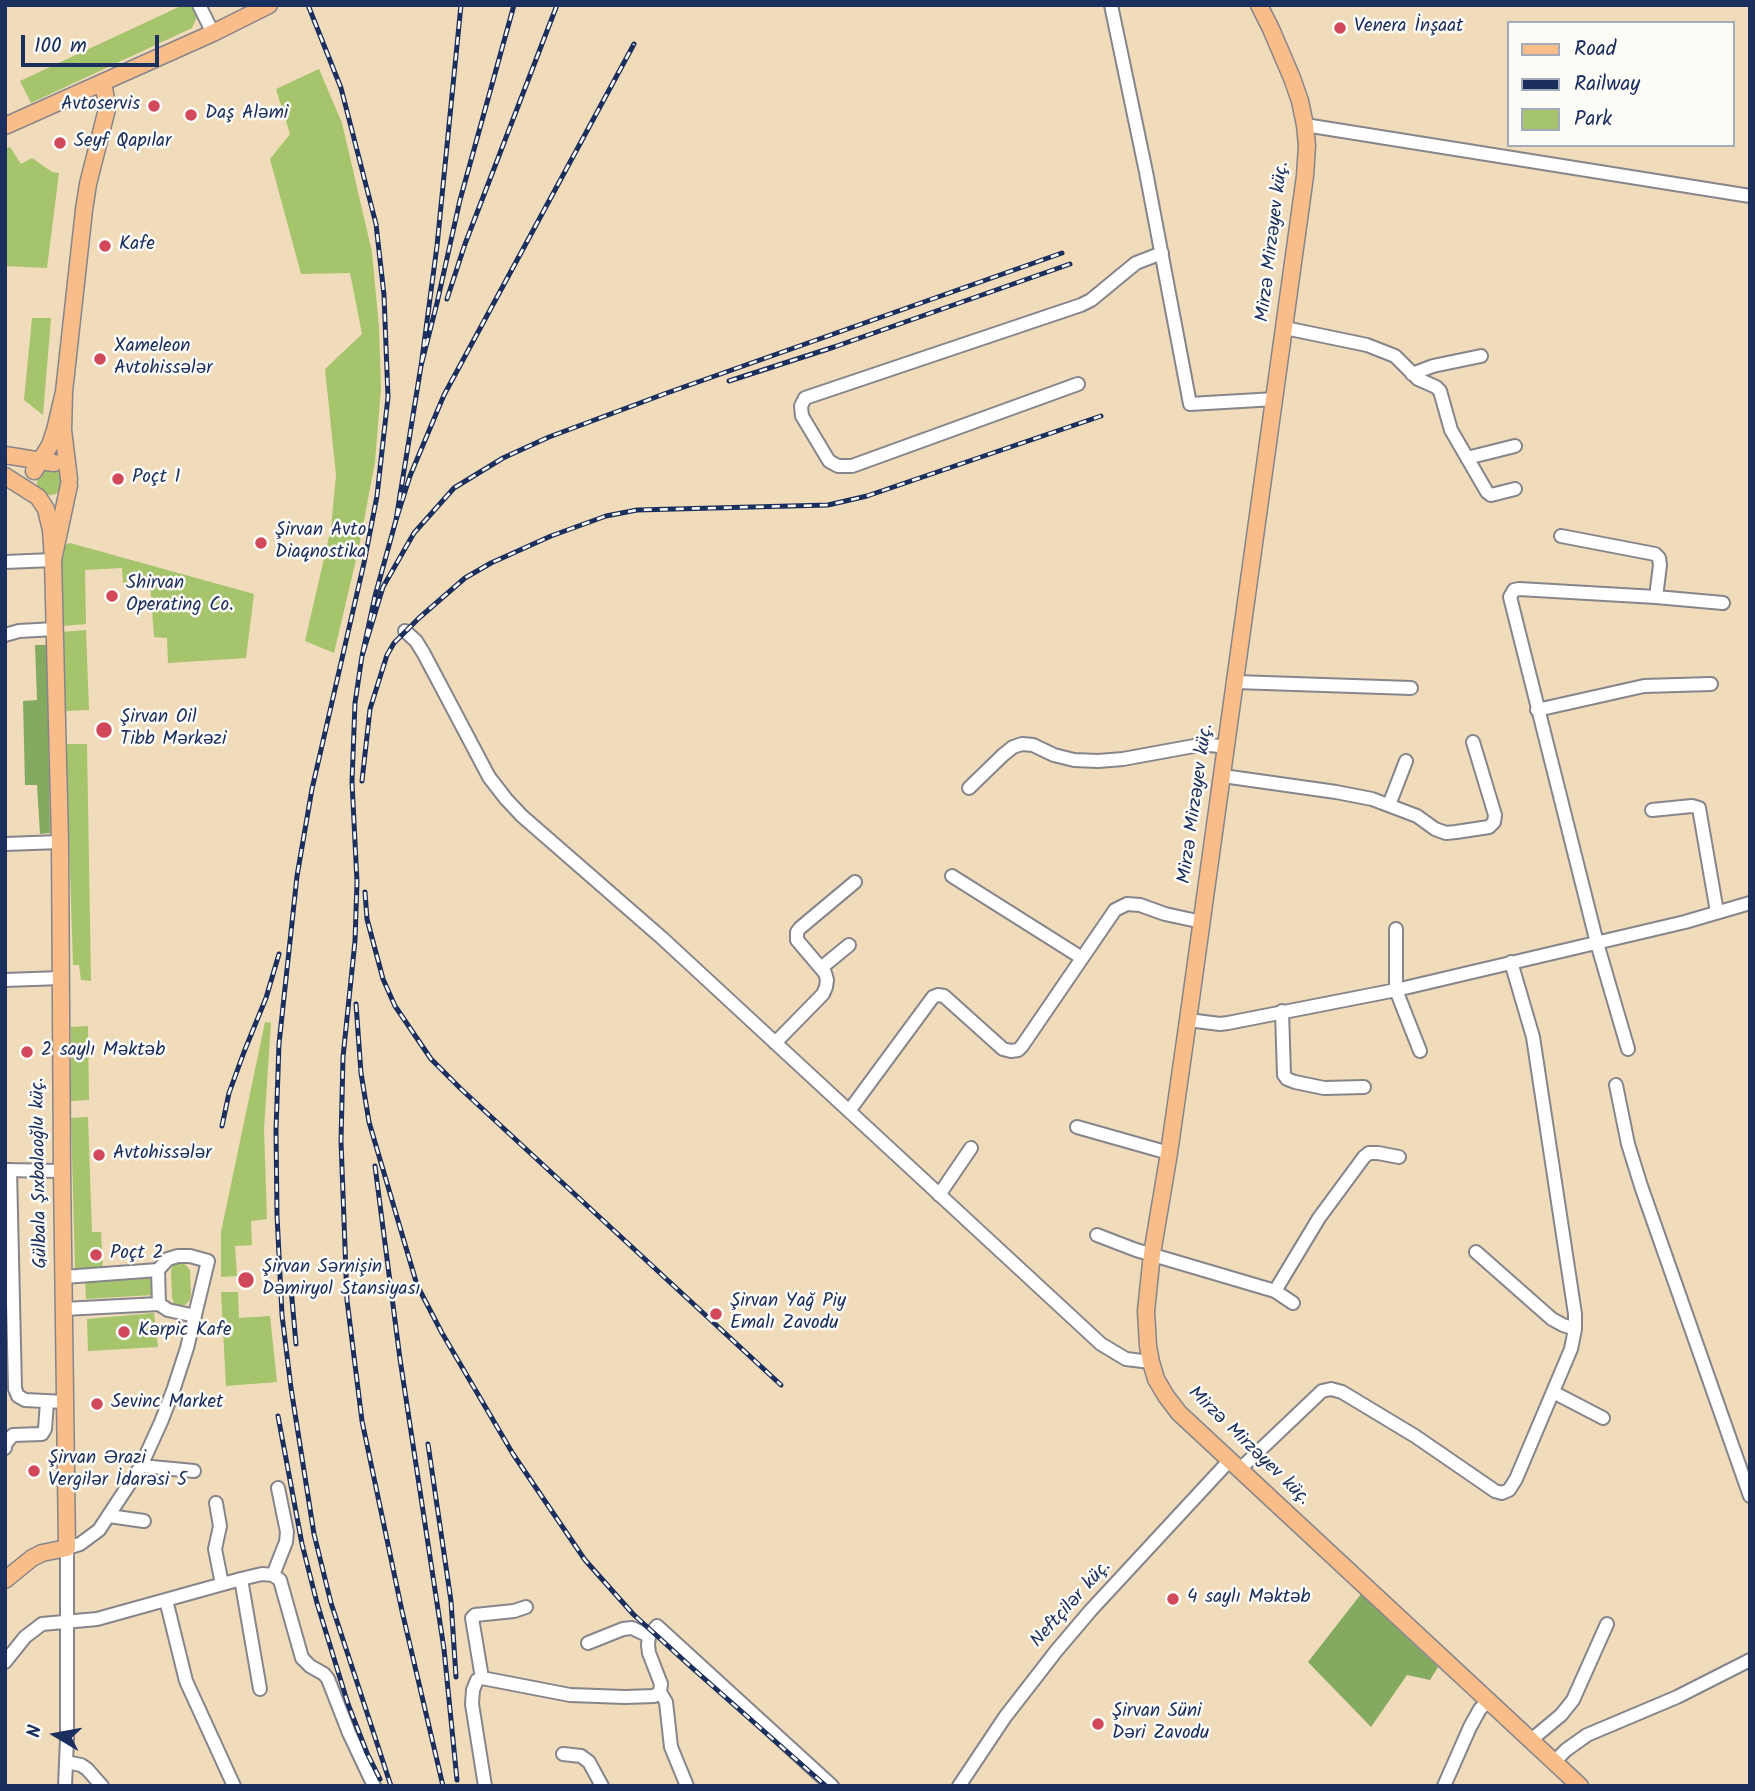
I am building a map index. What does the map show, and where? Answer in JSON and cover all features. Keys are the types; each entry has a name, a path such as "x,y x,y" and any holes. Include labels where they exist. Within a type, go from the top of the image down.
{"main road":[{"path":"5,126 213,33 269,5"},
{"name":"Mirzə Mirzəyev küç.","path":"1259,5 1292,78 1305,125 1305,176 1223,776 1152,1254 1146,1311 1148,1346 1161,1387 1179,1413 1580,1786"},
{"path":"53,561 69,482 63,430 64,392 84,210 107,109 103,83"},
{"path":"53,561 49,519 46,509 32,488 32,476 43,465 64,392"},
{"path":"5,455 64,469 69,482 64,495 54,501 43,500 5,476"},
{"name":"Gülbala Şıxbalaoğlu küç.","path":"53,561 60,842 67,1548"},
{"path":"5,1580 32,1558 67,1548"}],"street":[{"path":"199,5 213,33"},
{"path":"1111,5 1190,404 1275,399"},
{"path":"1305,125 1750,196"},
{"path":"1078,384 852,466 838,466 829,461 802,416 801,406 806,398 1081,305 1136,263 1162,253"},
{"path":"1285,328 1367,345 1395,356 1418,379 1440,391 1451,430 1487,492 1491,495 1515,489"},
{"path":"1412,374 1433,366 1481,356"},
{"path":"1466,458 1515,446"},
{"path":"1561,536 1655,554 1660,565 1656,597"},
{"path":"5,562 53,561"},
{"path":"1628,1049 1597,943 1510,603 1511,593 1519,589 1723,603"},
{"path":"5,635 19,631 55,629"},
{"path":"405,631 416,641 424,654 489,777 522,816 662,938 1101,1345 1126,1359 1151,1362"},
{"path":"1236,682 1411,688"},
{"path":"1538,710 1644,686 1711,684"},
{"path":"1223,776 1372,799 1417,816 1435,829 1446,833 1489,827 1494,822 1495,815 1474,742"},
{"path":"969,788 1003,755 1022,744 1033,745 1054,755 1074,760 1098,761 1194,746 1227,747"},
{"path":"1390,805 1406,761"},
{"path":"1652,810 1692,806 1699,808 1717,912"},
{"path":"5,844 60,842"},
{"path":"952,876 1082,958"},
{"path":"775,1043 823,995 827,980 821,968 796,940 797,932 855,882"},
{"path":"1188,1020 1228,1023 1396,990 1597,943 1750,903"},
{"path":"849,1111 933,997 944,996 1003,1049 1017,1050 1115,910 1127,904 1140,905 1202,922"},
{"path":"1396,929 1396,990 1420,1051"},
{"path":"821,968 849,945"},
{"path":"1511,962 1533,1037 1573,1300 1575,1329 1571,1349 1553,1392 1603,1418"},
{"path":"5,980 61,978"},
{"path":"1282,1012 1284,1074 1287,1079 1324,1088 1364,1087"},
{"path":"1616,1084 1628,1144 1641,1186 1750,1496"},
{"path":"1077,1127 1169,1153"},
{"path":"939,1195 971,1148"},
{"path":"1275,1291 1319,1218 1364,1157 1369,1153 1399,1157"},
{"path":"62,1171 8,1170 15,1389 18,1396 25,1400 65,1402"},
{"path":"1097,1235 1275,1291 1293,1303"},
{"path":"1476,1252 1552,1319 1575,1329"},
{"path":"64,1277 158,1270 168,1259 178,1256 208,1261 173,1391 141,1466 99,1530 89,1539 67,1548"},
{"path":"158,1270 159,1304"},
{"path":"64,1309 159,1304 167,1310 195,1316"},
{"name":"Neftçilər küç.","path":"959,1786 1005,1717 1091,1610 1234,1466 1322,1391 1331,1389 1342,1392 1502,1493 1509,1490 1516,1479 1553,1392"},
{"path":"5,1448 13,1436 42,1434 45,1429 47,1402"},
{"path":"141,1466 194,1471"},
{"path":"273,1575 286,1542 287,1532 278,1488"},
{"path":"216,1503 220,1527 215,1549 222,1584"},
{"path":"109,1516 144,1521"},
{"name":"Gülbala Şıxbalaoğlu küç.","path":"65,1786 67,1548"},
{"path":"5,1661 33,1630 42,1624 97,1619 241,1579 262,1574 273,1575 280,1580 302,1658 328,1679 374,1786"},
{"path":"241,1579 260,1689"},
{"path":"166,1600 186,1681 234,1786"},
{"path":"482,1678 472,1618 475,1615 526,1608"},
{"path":"1531,1740 1561,1715 1573,1700 1607,1624"},
{"path":"687,1786 671,1747 666,1702 660,1692 661,1684 649,1653 649,1636 657,1626 832,1786"},
{"path":"588,1643 623,1629 632,1628 649,1636"},
{"path":"1554,1762 1587,1735 1677,1697 1750,1660"},
{"path":"485,1786 472,1704 472,1690 482,1678 570,1695 645,1697 660,1692"},
{"path":"1444,1786 1470,1727 1480,1709 1489,1700"},
{"path":"563,1754 581,1756 589,1762 602,1786"},
{"path":"66,1762 87,1769 102,1786"}],"green space":[{"path":"183,5 192,5 197,17 192,28 31,103 20,81"},
{"path":"319,69 342,123 372,252 381,388 375,462 359,547 334,653 305,641 331,528 336,475 325,369 362,334 350,273 301,274 270,159 290,134 276,89"},
{"path":"10,147 21,164 32,158 52,172 59,173 47,268 5,266 5,149"},
{"path":"32,318 51,318 43,415 24,400"},
{"path":"50,469 60,472 63,482 60,492 50,495 40,492 37,482 40,472"},
{"path":"70,543 254,594 246,658 168,663 167,638 154,637 150,582 123,583 122,568 85,570 86,624 62,626 59,565 64,545"},
{"path":"86,630 89,710 66,711 62,632"},
{"path":"35,645 47,645 50,833 40,834 37,785 25,785 23,701 37,700"},
{"path":"66,744 87,744 91,981 81,980 79,965 73,965"},
{"path":"265,1022 271,1023 264,1129 267,1219 251,1221 252,1245 235,1246 237,1276 221,1277 221,1232"},
{"path":"88,1026 89,1100 71,1101 71,1027"},
{"path":"88,1117 92,1232 101,1232 103,1268 75,1269 71,1118"},
{"path":"183,1262 190,1270 191,1293 190,1300 179,1306 172,1298 171,1271 173,1265"},
{"path":"150,1277 152,1295 86,1299 85,1280"},
{"path":"221,1292 238,1292 239,1318 270,1316 277,1382 226,1386"},
{"path":"154,1313 158,1347 88,1351 87,1319"},
{"path":"1361,1594 1438,1667 1430,1680 1407,1675 1371,1727 1308,1662"}],"railway":[{"path":"308,5 341,88 376,224 384,295 388,397 377,496 312,789 297,876 279,1044 277,1215 282,1315 314,1534 331,1603 391,1786"},
{"path":"461,5 437,246 421,366 460,200 514,5"},
{"path":"447,299 465,244 557,5"},
{"path":"421,366 396,520 410,476 444,395 634,44"},
{"path":"396,520 362,656 383,587 414,533 454,488 503,458 549,437 664,394 1062,253"},
{"path":"729,381 1070,264"},
{"path":"362,781 370,709 387,655 394,643 465,578 491,563 551,536 606,516 637,510 828,505 867,496 1101,416"},
{"path":"362,656 355,703 352,782 357,882 355,941 343,1057 341,1141 347,1300 362,1421 402,1611 443,1786"},
{"path":"365,892 367,919 383,979 395,1006 431,1059 781,1385"},
{"path":"222,1126 229,1093 266,998 279,954"},
{"path":"356,1004 361,1073 369,1122 417,1285 513,1454 585,1560 633,1614 826,1786"},
{"path":"375,1166 400,1359 444,1649 457,1780"},
{"path":"291,1288 296,1344"},
{"path":"278,1416 302,1544 317,1603 348,1704 380,1779"},
{"path":"428,1444 451,1601 456,1677"}],"place":[{"name":"Venera İnşaat","path":"1340,28"},
{"name":"Avtoservis","path":"154,106"},
{"name":"Daş Aləmi","path":"191,115"},
{"name":"Seyf Qapılar","path":"60,143"},
{"name":"Kafe","path":"105,246"},
{"name":"Xameleon Avtohissələr","path":"100,359"},
{"name":"Poçt 1","path":"118,479"},
{"name":"Şirvan Avto Diaqnostika","path":"261,543"},
{"name":"Shirvan Operating Co.","path":"112,596"},
{"name":"Şirvan Oil Tibb Mərkəzi","path":"104,730"},
{"name":"2 saylı Məktəb","path":"27,1052"},
{"name":"Avtohissələr","path":"99,1155"},
{"name":"Poçt 2","path":"96,1255"},
{"name":"Şirvan Sərnişin Dəmiryol Stansiyası","path":"246,1280"},
{"name":"Şirvan Yağ Piy Emalı Zavodu","path":"716,1314"},
{"name":"Kərpic Kafe","path":"124,1332"},
{"name":"Sevinc Market","path":"97,1404"},
{"name":"Şirvan Ərazi Vergilər İdarəsi 5","path":"34,1471"},
{"name":"4 saylı Məktəb","path":"1173,1599"},
{"name":"Şirvan Süni Dəri Zavodu","path":"1098,1724"}]}
